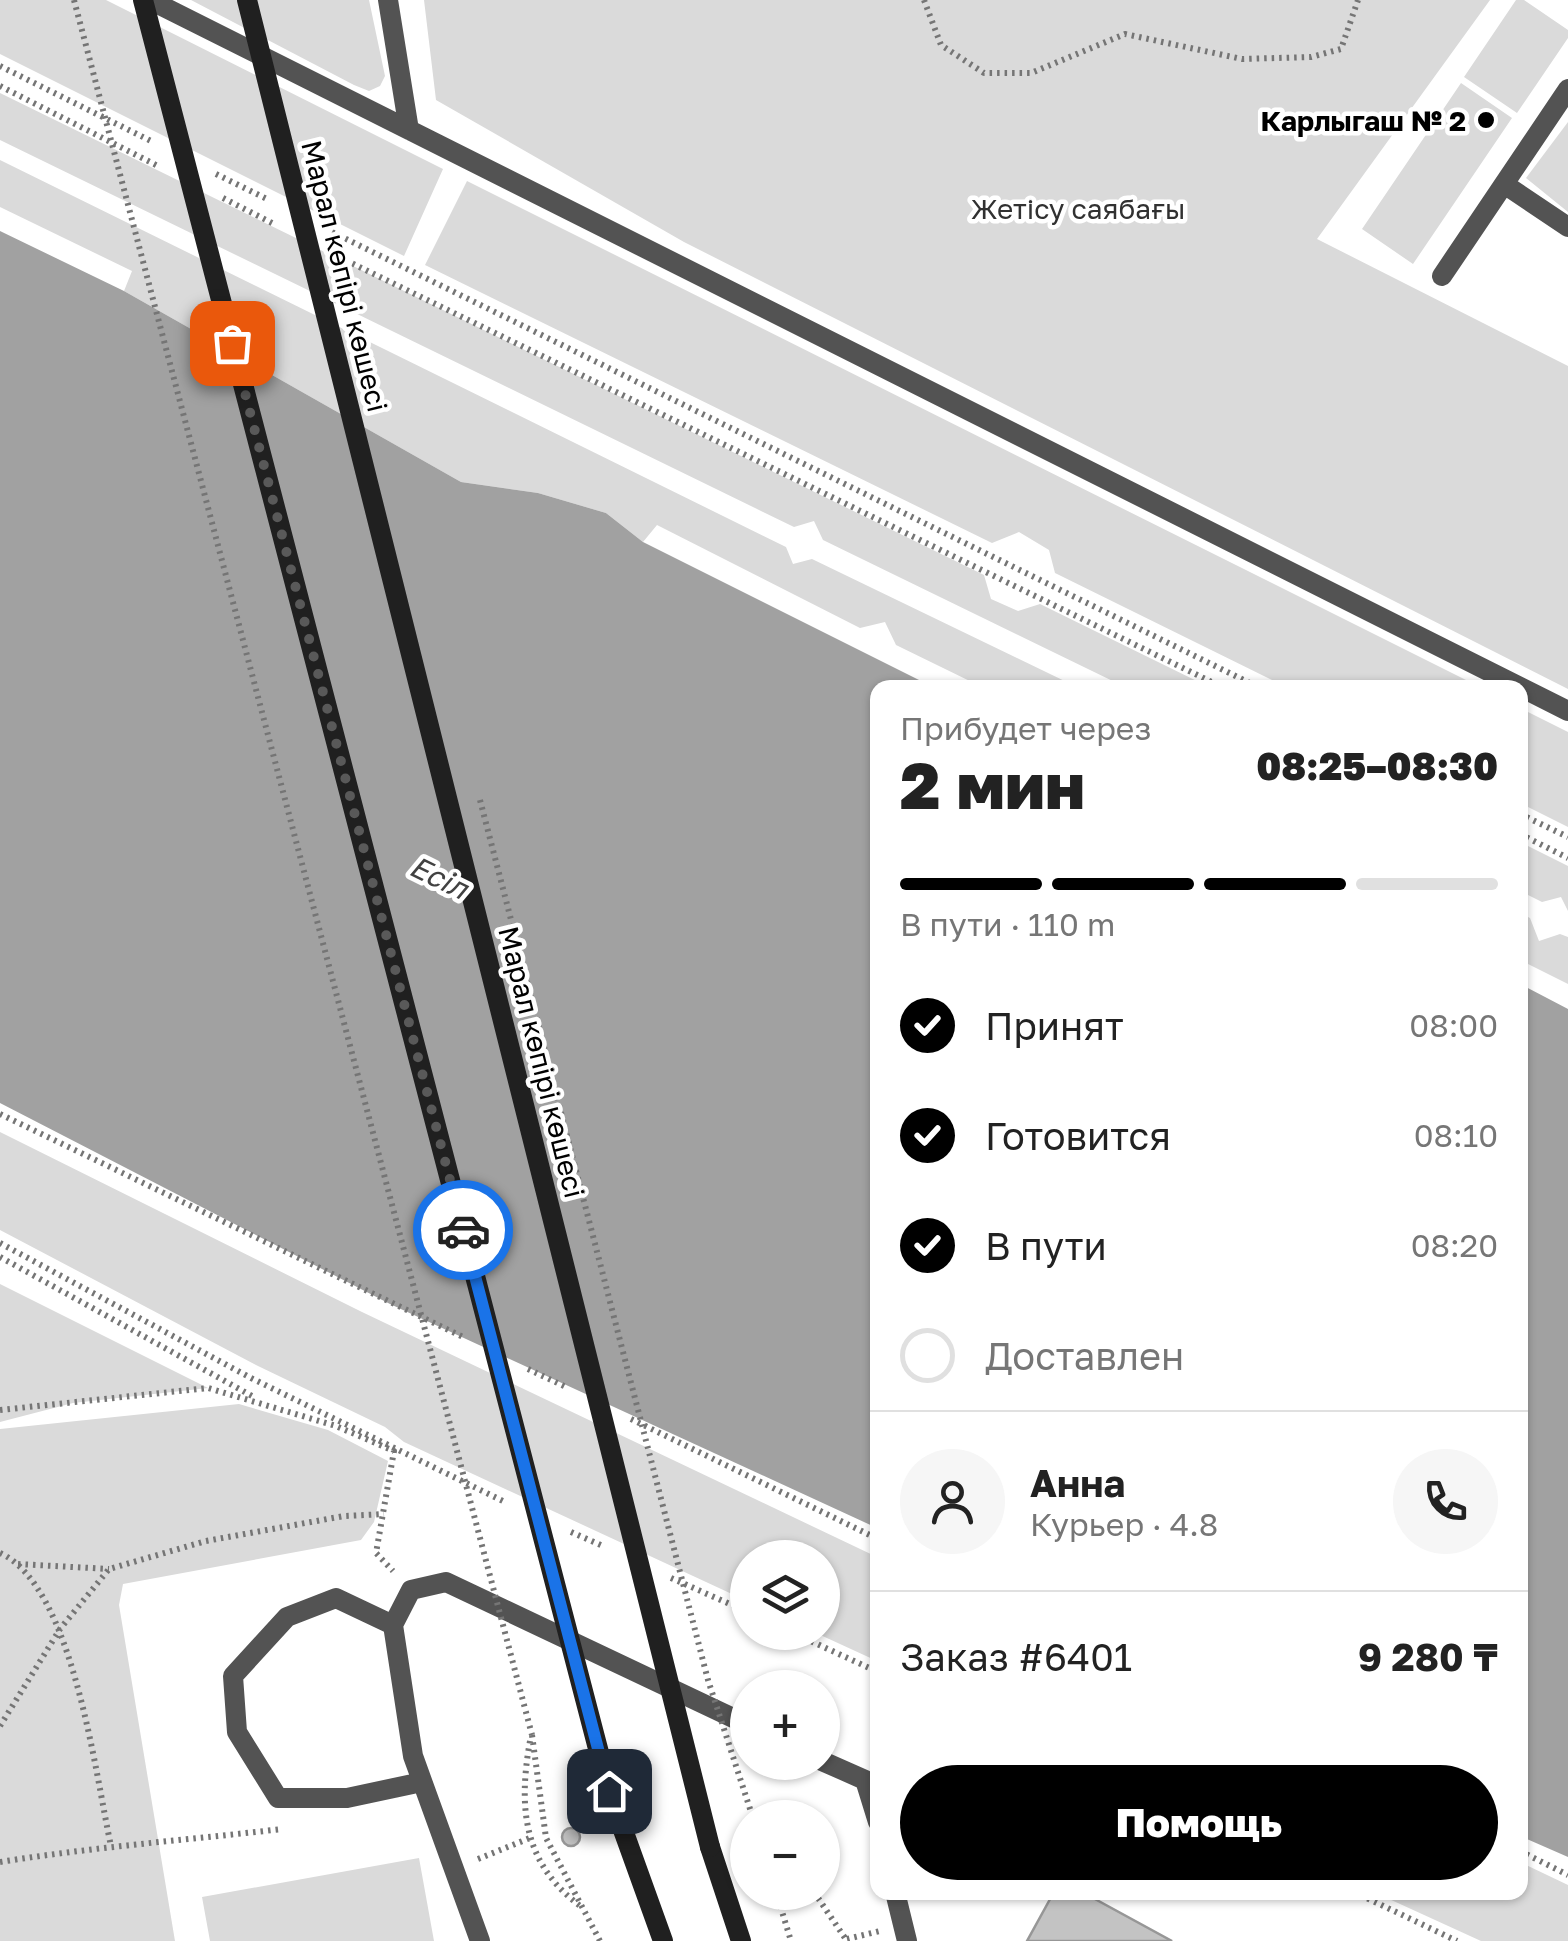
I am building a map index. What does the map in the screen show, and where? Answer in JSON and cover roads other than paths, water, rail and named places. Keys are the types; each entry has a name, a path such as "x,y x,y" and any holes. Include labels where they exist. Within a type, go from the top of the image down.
{"main road":[{"path":"146,0 609,1791 662,1941"},
{"name":"Марал көпірі көшесі","path":"247,0 710,1846 741,1941"}],"street":[{"path":"146,0 1506,680"},
{"path":"388,0 409,130"},
{"path":"1442,276 1568,90"},
{"path":"1504,184 1568,227"},
{"path":"1528,691 1568,711"},
{"path":"480,1941 413,1756 393,1624 411,1590 446,1582 730,1716"},
{"path":"393,1624 336,1598 287,1617 234,1676 237,1732 278,1798 347,1798 422,1782"},
{"path":"840,1769 864,1780 870,1798"},
{"path":"898,1900 907,1941"}],"water":[{"name":"Есіл","path":"0,231 124,291 461,482 538,493 606,513 643,542 919,680 870,680 870,1525 390,1304 0,1103"},
{"path":"1528,988 1568,1009 1568,1857 1528,1840"}],"place":[{"name":"Карлыгаш № 2","path":"1486,120"}],"park label":[{"name":"Жетісу саябағы","path":"1078,208"}]}
